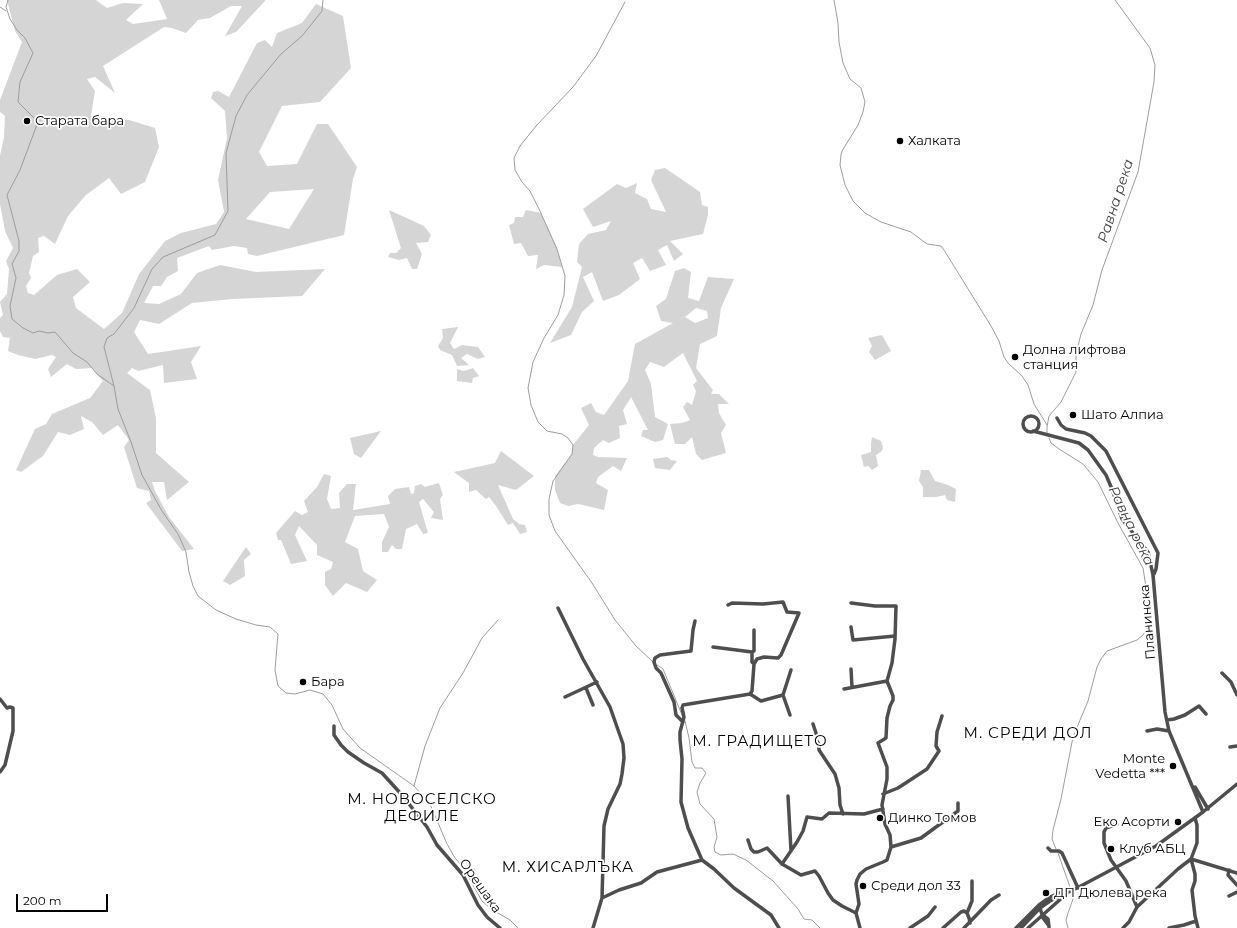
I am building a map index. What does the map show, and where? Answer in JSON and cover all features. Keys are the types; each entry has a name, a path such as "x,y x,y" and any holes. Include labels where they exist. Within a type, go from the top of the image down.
{"street":[{"path":"1039,426 1033,431 1027,430 1024,426 1024,421 1027,417 1036,417 1044,434"},
{"path":"1057,418 1061,425 1066,429 1085,433 1091,436 1106,451 1158,552 1156,569 1153,575"},
{"name":"Планинска","path":"1033,431 1079,444 1088,450 1094,457 1112,489 1122,519 1148,552 1153,575 1164,695 1169,731 1191,781"},
{"path":"728,605 732,603 763,604 783,602 787,612 799,613 782,655 778,658 764,657 757,659 754,664"},
{"path":"851,603 875,606 896,606 892,664 887,680 893,700 887,718 886,738 878,743 887,767 887,779 883,794 882,806 885,824 890,835 891,847 887,860 869,867 860,874 857,880 856,884 859,904 856,913 860,928"},
{"path":"558,608 583,659 610,706 623,744 623,772 620,784 608,809 604,826 602,898 593,928"},
{"path":"683,722 676,714 674,702 661,673 654,664 654,658 660,655 691,651 692,630 695,621"},
{"path":"851,627 853,640 895,636"},
{"path":"750,694 752,691 754,664 752,662 752,652 754,651 754,630"},
{"path":"713,647 752,652"},
{"path":"851,669 852,687"},
{"path":"790,715 783,695 791,670"},
{"path":"1222,673 1230,682 1237,695"},
{"path":"844,689 887,680"},
{"path":"565,697 597,682"},
{"path":"586,688 593,705"},
{"path":"778,928 771,915 734,888 702,860 697,851 686,824 681,802 682,759 680,732 684,717 682,705 750,694 760,701 783,695"},
{"path":"0,699 7,708 13,708 13,731 5,765 0,772"},
{"path":"1167,720 1185,715 1199,706 1206,714"},
{"path":"883,794 898,788 927,769 938,751 936,746 937,732 942,716"},
{"path":"812,724 816,733 816,740 819,744 819,750 835,774 843,814"},
{"name":"Орешака","path":"334,726 334,735 341,745 364,763 382,773 402,795 427,827 438,845 463,875 478,905 487,917 500,928"},
{"path":"1147,731 1157,729 1169,731"},
{"path":"1230,747 1237,746"},
{"path":"1191,781 1208,809"},
{"path":"1191,781 1203,812"},
{"path":"1016,928 1039,905 1050,897 1077,888 1156,846 1208,809 1237,784"},
{"path":"788,796 791,851"},
{"path":"1202,800 1210,802 1217,800"},
{"path":"891,847 921,838 958,810 958,803"},
{"path":"782,864 794,848 803,832 807,817 822,819 829,813 864,814 883,809"},
{"path":"1195,818 1197,825 1197,839 1191,859 1195,874 1195,881 1192,890 1198,928"},
{"path":"1116,824 1106,828 1104,832 1103,837 1106,849 1116,868 1126,881 1137,907"},
{"path":"748,840 751,849 754,852 767,848 782,864 801,875 815,871 833,900 856,913"},
{"path":"1048,848 1051,851 1059,851 1062,853 1077,888"},
{"path":"1191,859 1237,873"},
{"path":"1123,928 1129,922 1137,907 1191,859"},
{"path":"602,898 619,890 641,883 657,872 702,860"},
{"path":"1229,870 1228,875 1237,884"},
{"path":"970,923 967,913 972,901 972,881"},
{"path":"1021,928 1040,908 1067,892"},
{"path":"1028,928 1067,892"},
{"path":"1229,896 1237,892"},
{"path":"964,928 999,895"},
{"path":"910,928 928,916 936,907"},
{"path":"1040,908 1049,927"},
{"path":"943,928 961,912 964,911 967,913"},
{"path":"1169,928 1196,921"}],"shaded area":[{"path":"7,0 96,0 107,8 123,3 143,4 126,20 133,24 167,19 159,0 265,0 236,32 225,36 242,6 231,6 210,18 198,20 186,33 164,27 103,66 115,93 95,77 87,79 95,91 91,116 129,120 155,128 159,147 145,182 121,194 109,178 86,195 68,216 55,244 44,236 38,238 39,252 33,256 29,273 31,278 26,286 28,293 34,295 57,275 77,269 90,282 73,297 76,308 104,329 122,313 139,274 165,241 181,233 216,224 224,212 218,180 227,138 225,111 211,98 213,92 218,91 229,97 257,43 265,40 272,47 277,33 302,23 316,4 343,16 351,68 320,102 282,106 259,152 267,166 297,164 317,124 328,124 357,167 353,179 344,235 257,256 248,254 247,248 234,246 212,250 209,246 177,258 178,271 167,277 161,286 153,286 144,303 159,304 181,294 197,273 220,265 256,272 325,269 302,296 232,299 192,303 159,324 140,320 134,332 148,354 201,346 191,362 197,379 164,383 163,365 138,371 132,368 127,373 150,390 156,418 156,453 189,482 167,500 164,482 152,482 155,491 169,517 194,549 182,551 146,503 151,500 149,491 137,488 124,447 129,440 118,425 103,435 92,422 81,416 84,429 70,435 58,432 43,456 21,472 16,470 35,429 46,424 52,414 90,398 103,381 92,368 76,369 67,364 51,377 48,369 56,357 52,355 35,359 8,351 10,338 3,337 0,331 0,318 3,315 0,302 7,294 9,269 6,261 13,248 5,231 0,204 0,156 4,137 5,116 0,112 0,100 22,42 15,31","holes":["314,189 289,229 246,219 270,192"]},
{"path":"665,168 700,192 702,205 708,207 708,215 703,234 670,241 683,254 674,261 667,245 658,250 666,265 650,271 642,258 633,263 640,279 619,295 603,301 592,272 583,277 594,301 582,312 571,335 550,343 572,307 582,267 577,262 579,244 588,234 606,230 611,221 593,227 583,209 617,184 626,188 637,183 635,193 647,199 651,209 666,212 651,180 655,170"},
{"path":"389,210 424,226 431,235 428,242 416,243 422,254 417,269 412,269 407,258 399,260 388,257 390,253 396,253 401,248"},
{"path":"526,210 541,213 557,249 562,267 544,265 536,269 538,255 528,256 521,243 514,244 509,225 514,223 515,217 523,217"},
{"path":"684,268 691,272 688,298 699,301 708,277 734,279 721,308 717,336 700,344 696,368 713,390 711,394 719,394 729,404 718,404 719,413 726,425 721,433 726,453 702,460 696,454 692,437 685,444 675,444 670,424 682,423 690,420 683,407 687,402 692,405 696,391 693,385 697,381 683,353 664,367 650,362 645,370 651,384 655,417 668,424 663,440 655,442 641,436 643,430 648,430 631,397 623,410 627,424 619,426 620,438 609,443 603,440 594,448 593,455 598,457 627,458 621,471 613,466 598,477 596,483 608,490 604,510 578,504 568,506 560,503 555,490 555,476 572,454 573,445 589,425 581,408 591,403 596,412 604,415 628,381 635,344 673,323 661,321 656,306 666,299 675,271","holes":["696,308 707,311 708,318 695,323 685,317"]},
{"path":"458,327 450,343 454,349 462,345 478,347 485,357 478,359 467,354 461,358 469,365 457,366 452,355 440,350 438,346 443,338 442,329"},
{"path":"882,335 891,351 875,360 869,352 872,346 868,338"},
{"path":"473,368 479,376 473,378 472,383 457,381 457,369 464,371"},
{"path":"381,431 361,458 354,454 350,438"},
{"path":"872,437 881,441 883,447 882,451 876,455 878,466 872,470 868,466 864,467 861,455 871,452"},
{"path":"501,451 534,476 516,490 498,485 513,519 519,524 525,525 527,532 520,534 513,523 508,525 489,497 486,499 476,490 469,492 469,483 454,472 495,463"},
{"path":"667,457 671,460 677,461 670,470 655,468 653,459"},
{"path":"921,470 929,470 935,481 956,489 955,502 947,500 945,495 937,497 923,497 923,487 919,481"},
{"path":"324,474 331,476 327,499 331,509 340,508 339,493 347,484 356,484 353,510 390,504 388,496 395,489 409,487 411,494 414,493 415,486 421,484 425,487 439,483 443,495 440,499 443,520 431,518 434,512 423,499 419,502 428,533 423,534 417,524 406,529 402,549 396,549 392,545 388,552 382,552 382,542 389,527 384,514 355,516 345,542 358,549 363,571 377,580 367,592 346,583 333,596 325,585 325,572 331,569 333,562 317,555 317,545 299,526 295,535 307,561 291,564 281,540 278,540 276,533 295,511 302,515 308,512 304,501 317,487"},
{"path":"246,547 251,554 244,560 245,576 230,585 223,581"}],"waterway":[{"path":"8,0 6,7 10,19 17,30 25,38 33,53 20,82 18,102 38,122 20,170 7,195 19,241 19,251 12,264 16,278 10,306 12,319 23,328 33,333 39,331 48,333 55,332 73,353 87,362 97,374 114,386 118,409 142,475 162,511 178,534 186,552 189,572 198,596 216,610 236,619 256,625 270,627 278,634 275,670 278,686 286,693 295,694 310,690 323,694 332,705 343,729 360,748 414,786 430,804 447,844 455,858 463,867 482,901 491,909 510,920 518,928"},
{"path":"114,386 104,347 107,338 114,334 134,308 152,269 163,257 215,235 228,211 226,153 236,116 247,95 281,54 302,36 322,11 323,0"},
{"path":"834,0 843,63 850,79 861,88 865,102 858,125 841,155 840,165 845,185 853,201 865,213 881,222 911,232 927,244 941,246 991,326 999,341 1004,357 1008,363 1022,376 1028,385 1034,404 1047,425"},
{"name":"Равна река","path":"1047,433 1049,416 1061,402 1076,372 1076,354 1081,334 1093,305 1102,270 1138,172 1154,82 1155,65 1150,48 1115,0"},
{"path":"625,2 596,56 573,87 536,126 520,146 514,158 515,170 522,182 530,191 539,209 557,249 565,276 564,295 558,315 544,338 533,362 528,388 531,405 538,422 547,431 562,434 568,438 573,445 572,454 553,481 549,499 549,515 555,531 592,583 615,620 636,646 653,662"},
{"path":"0,7 6,11"},
{"name":"Равна река","path":"1049,438 1051,443 1083,464 1098,482 1118,523 1143,568 1149,616 1148,626 1143,635 1137,640 1107,651 1097,667 1088,701 1073,737 1061,799 1053,830 1052,839 1056,849"},
{"path":"414,786 425,746 440,708 463,673 482,638 498,620"},
{"path":"657,665 663,669 682,715"},
{"path":"685,721 692,762 695,768 702,768 706,773 697,792 700,804 714,819 717,837 714,847 715,852 721,855 733,854 746,860 773,881 798,909 804,919 812,920 820,928"},
{"name":"Равна река","path":"1058,853 1070,887"},
{"name":"Равна река","path":"1068,928 1066,920 1073,899 1072,892"}],"place":[{"name":"Старата бара","path":"27,121"},
{"name":"Халката","path":"900,141"},
{"name":"Долна лифтова станция","path":"1015,357"},
{"name":"Шато Алпиа","path":"1073,415"},
{"name":"Бара","path":"303,682"},
{"name":"Monte Vedetta ***","path":"1173,766"},
{"name":"Динко Томов","path":"880,818"},
{"name":"Еко Асорти","path":"1178,822"},
{"name":"Клуб АБЦ","path":"1111,849"},
{"name":"Среди дол 33","path":"863,886"},
{"name":"ДП Дюлева река","path":"1046,893"}],"district":[{"name":"М. СРЕДИ ДОЛ","path":"1028,734"},
{"name":"М. ГРАДИЩЕТО","path":"760,742"},
{"name":"М. НОВОСЕЛСКО ДЕФИЛЕ","path":"422,808"},
{"name":"М. ХИСАРЛЪКА","path":"568,868"}]}
